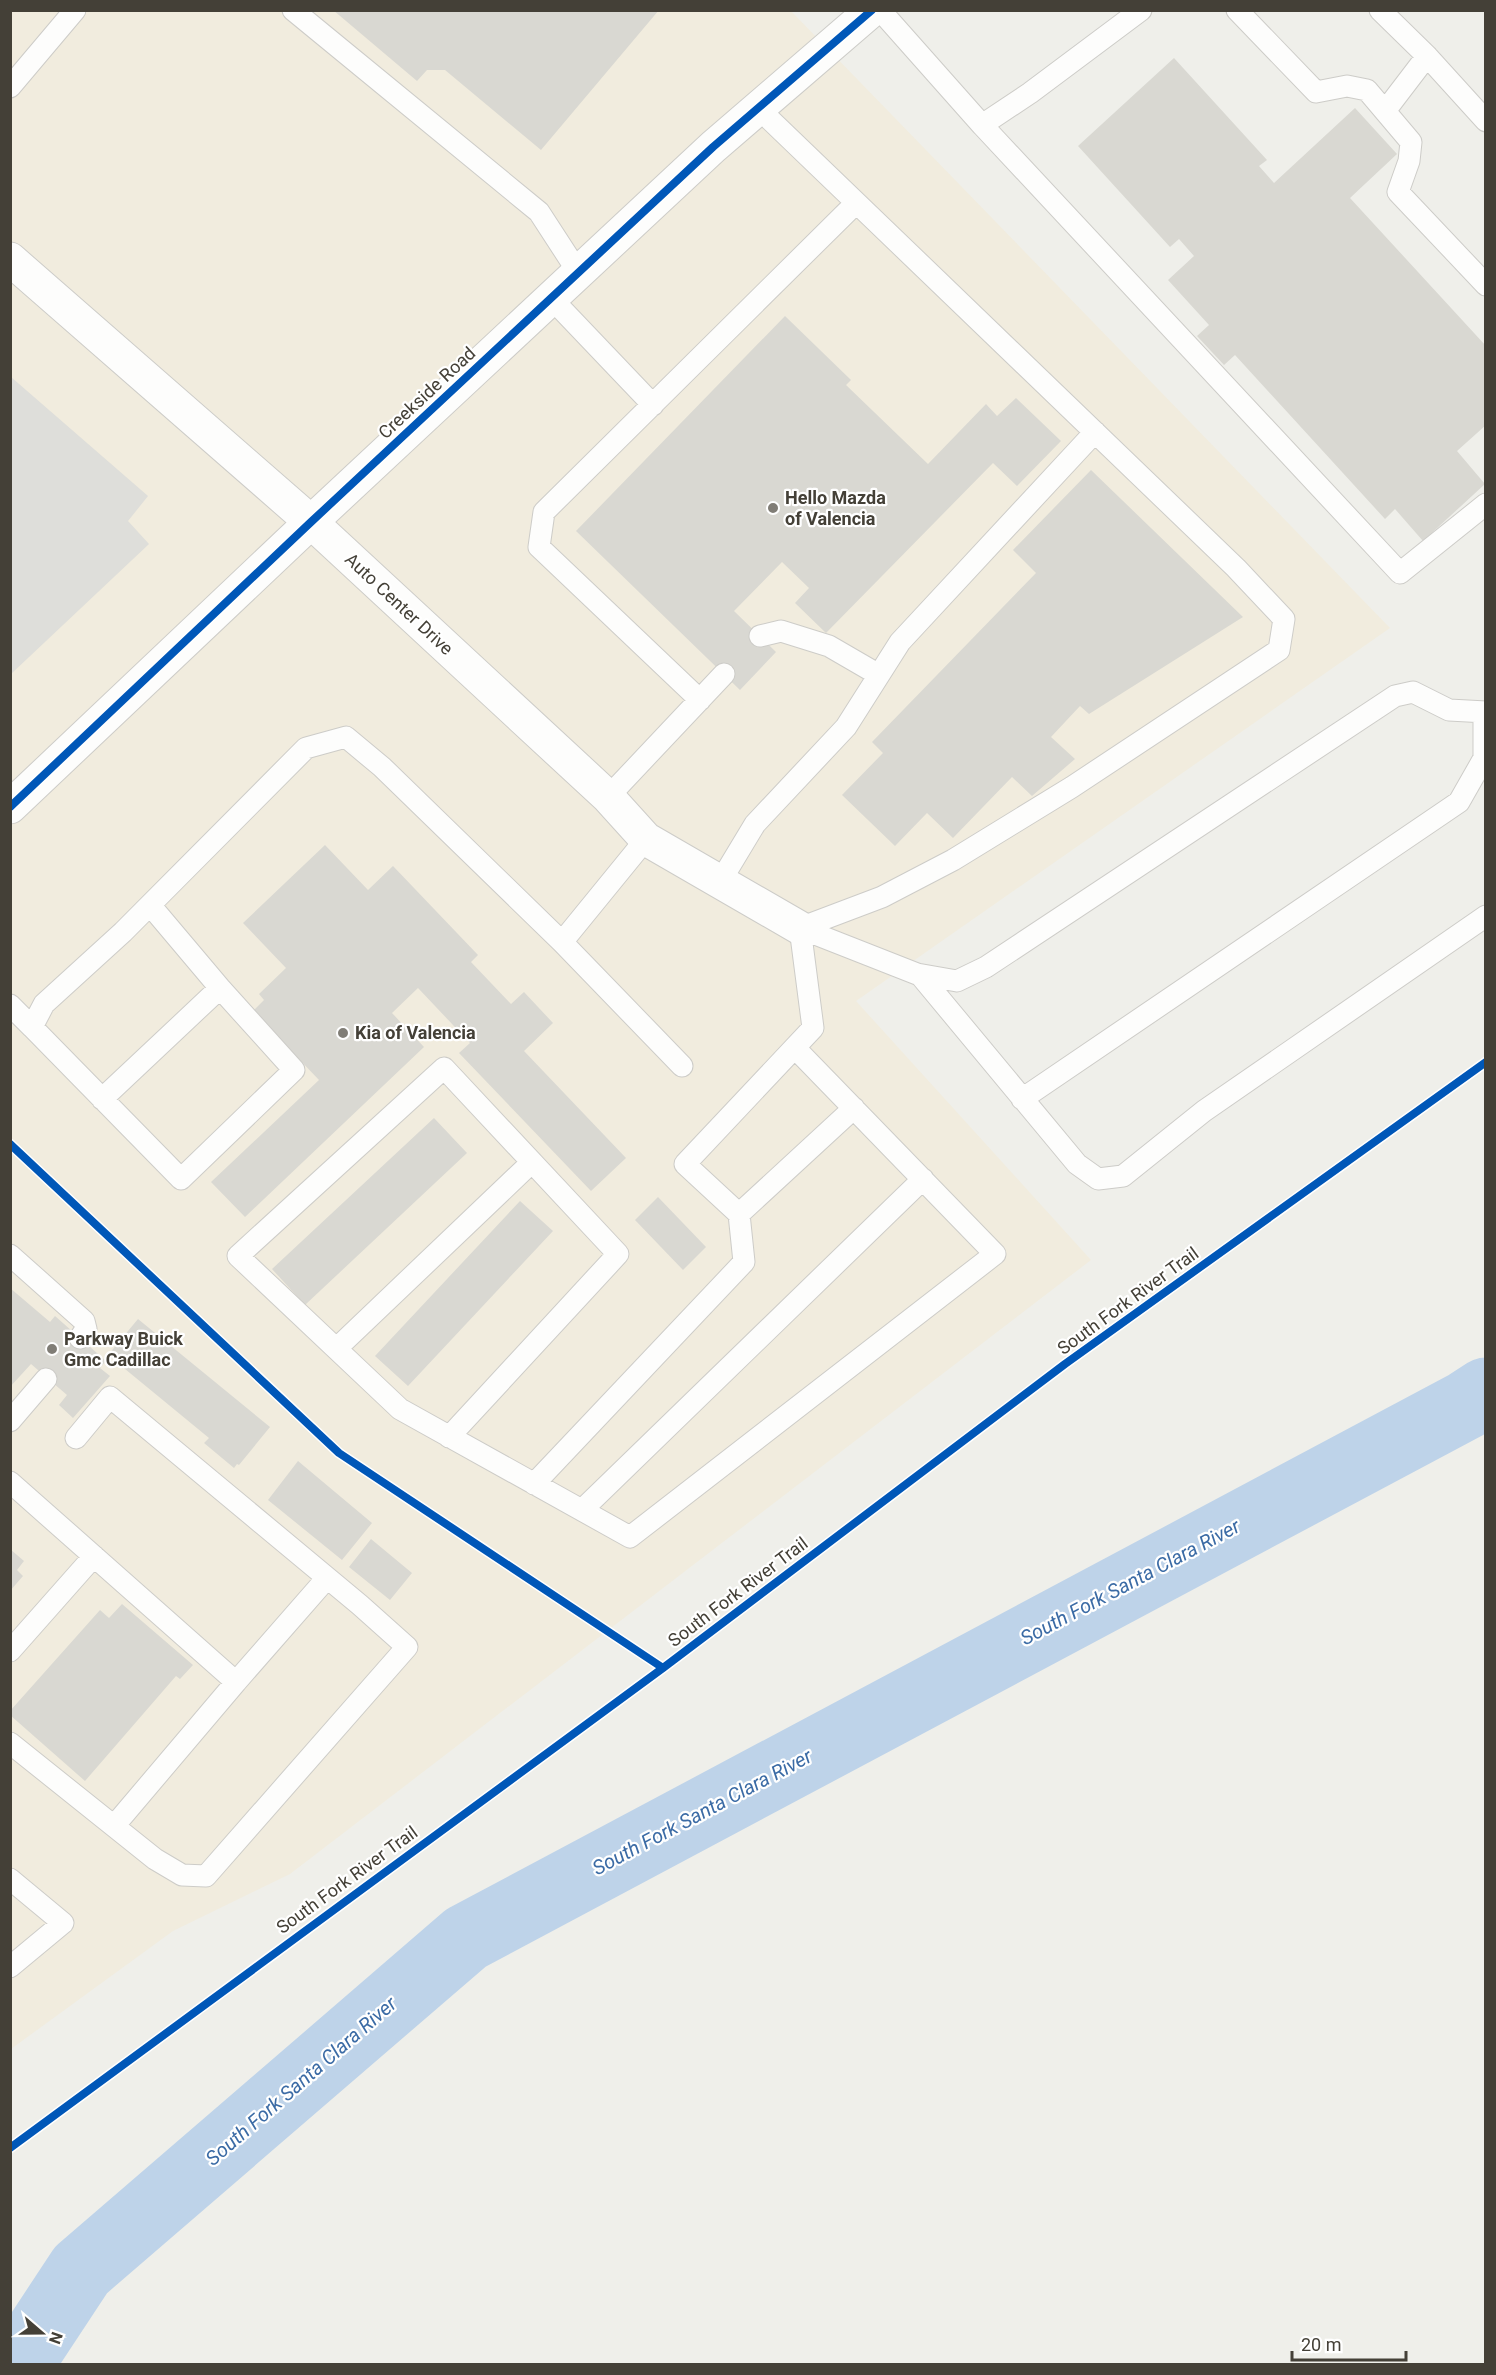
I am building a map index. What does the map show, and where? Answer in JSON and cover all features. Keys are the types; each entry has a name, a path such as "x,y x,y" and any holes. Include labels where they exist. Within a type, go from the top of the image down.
{"street":[{"name":"Creekside Road","path":"10,807 713,147 872,10"},
{"name":"Auto Center Drive","path":"10,259 311,522 608,797 646,840 800,928"}],"lane":[{"path":"10,87 75,10"},
{"path":"293,10 539,212 578,272"},
{"path":"880,10 982,125 1400,573 1485,504"},
{"path":"982,125 1030,93 1141,10"},
{"path":"1236,10 1316,92 1347,86 1367,90 1411,142 1408,161 1398,192 1485,285"},
{"path":"1380,10 1427,56 1485,121"},
{"path":"1385,111 1427,56"},
{"path":"758,108 1236,568 1284,620 1279,650 1072,786 953,860 882,897 800,928"},
{"path":"700,700 539,547 544,512 856,203"},
{"path":"551,298 653,405"},
{"path":"720,882 755,824 846,727 900,642 1095,432"},
{"path":"760,636 781,631 829,646 879,675"},
{"path":"608,797 724,674"},
{"path":"800,928 920,975 957,981 986,967 1395,696 1413,692 1449,710 1485,713 1484,758 1459,802 1022,1099"},
{"path":"32,1027 44,1004 150,905 306,748 346,737 382,767 562,942 682,1066"},
{"path":"562,942 646,840"},
{"path":"10,1005 181,1179 294,1070 220,988 150,905"},
{"path":"920,975 1077,1164 1098,1179 1123,1176 1204,1111 1485,916"},
{"path":"534,1484 744,1262 739,1214 685,1164 813,1028 800,928"},
{"path":"102,1099 220,988"},
{"path":"449,1437 618,1254 444,1068 238,1256 400,1409 449,1437 582,1510 630,1538 995,1254 795,1047"},
{"path":"739,1214 854,1108"},
{"path":"338,1348 532,1162"},
{"path":"582,1510 923,1179"},
{"path":"10,1255 84,1321 86,1329 80,1338"},
{"path":"10,1421 46,1378"},
{"path":"10,1743 155,1859 182,1875 206,1875 407,1647 110,1397 76,1438"},
{"path":"10,1482 236,1682"},
{"path":"10,1652 94,1556"},
{"path":"114,1826 327,1578"},
{"path":"10,1879 63,1923 10,1967"}],"shaded area":[{"path":"11,11 791,11 1390,628 856,1001 1091,1260 290,1874 173,1931 11,2049"},
{"path":"11,377 148,496 128,521 149,544 11,674"}],"building":[{"path":"333,10 659,10 541,150 445,70 427,70 417,81"},
{"path":"1174,58 1267,160 1259,166 1274,183 1355,108 1397,154 1350,198 1486,346 1486,425 1457,451 1485,484 1423,541 1395,509 1385,519 1235,355 1224,365 1197,336 1209,325 1168,280 1194,256 1179,239 1170,247 1078,146"},
{"name":"Hello Mazda of Valencia","path":"785,316 851,380 846,385 928,464 986,404 997,416 1016,398 1061,441 1017,486 993,463 826,633 795,603 809,588 782,562 734,611 776,652 740,690 576,531"},
{"path":"1091,470 1243,617 1089,714 1080,706 1051,737 1075,759 1032,796 1012,777 953,838 927,813 895,846 842,795 883,753 872,742 1036,573 1013,550"},
{"name":"Kia of Valencia","path":"325,845 368,890 393,866 478,955 471,962 511,1004 524,992 553,1023 524,1051 626,1158 591,1191 459,1053 470,1043 418,988 392,1013 424,1047 245,1217 211,1182 319,1080 253,1011 264,1000 259,994 286,968 243,923"},
{"path":"434,1118 467,1153 305,1305 272,1269"},
{"path":"658,1197 706,1247 683,1270 635,1220"},
{"path":"520,1201 553,1231 408,1386 375,1356"},
{"name":"Parkway Buick Gmc Cadillac","path":"10,1288 50,1322 55,1316 106,1361 100,1368 110,1376 73,1418 59,1405 67,1395 31,1364 10,1387"},
{"path":"138,1319 270,1427 239,1465 237,1464 234,1468 204,1443 209,1438 108,1355"},
{"path":"298,1461 372,1523 342,1560 268,1500"},
{"path":"371,1539 412,1573 390,1600 349,1567"},
{"path":"10,1549 24,1561 17,1570 23,1576 10,1591"},
{"path":"122,1604 193,1665 180,1679 176,1676 85,1781 10,1715 10,1711 100,1610 109,1618"}],"waterway":[{"name":"South Fork Santa Clara River","path":"19,2364 81,2270 466,1938 1466,1405 1486,1392"}],"cycle path":[{"path":"10,807 713,147 872,10"},
{"name":"South Fork River Trail","path":"10,2148 663,1668 1065,1364 1486,1062"},
{"path":"10,1144 339,1453 663,1668"}],"place":[{"name":"Hello Mazda of Valencia","path":"773,508"},
{"name":"Kia of Valencia","path":"343,1033"},
{"name":"Parkway Buick Gmc Cadillac","path":"52,1349"}]}
